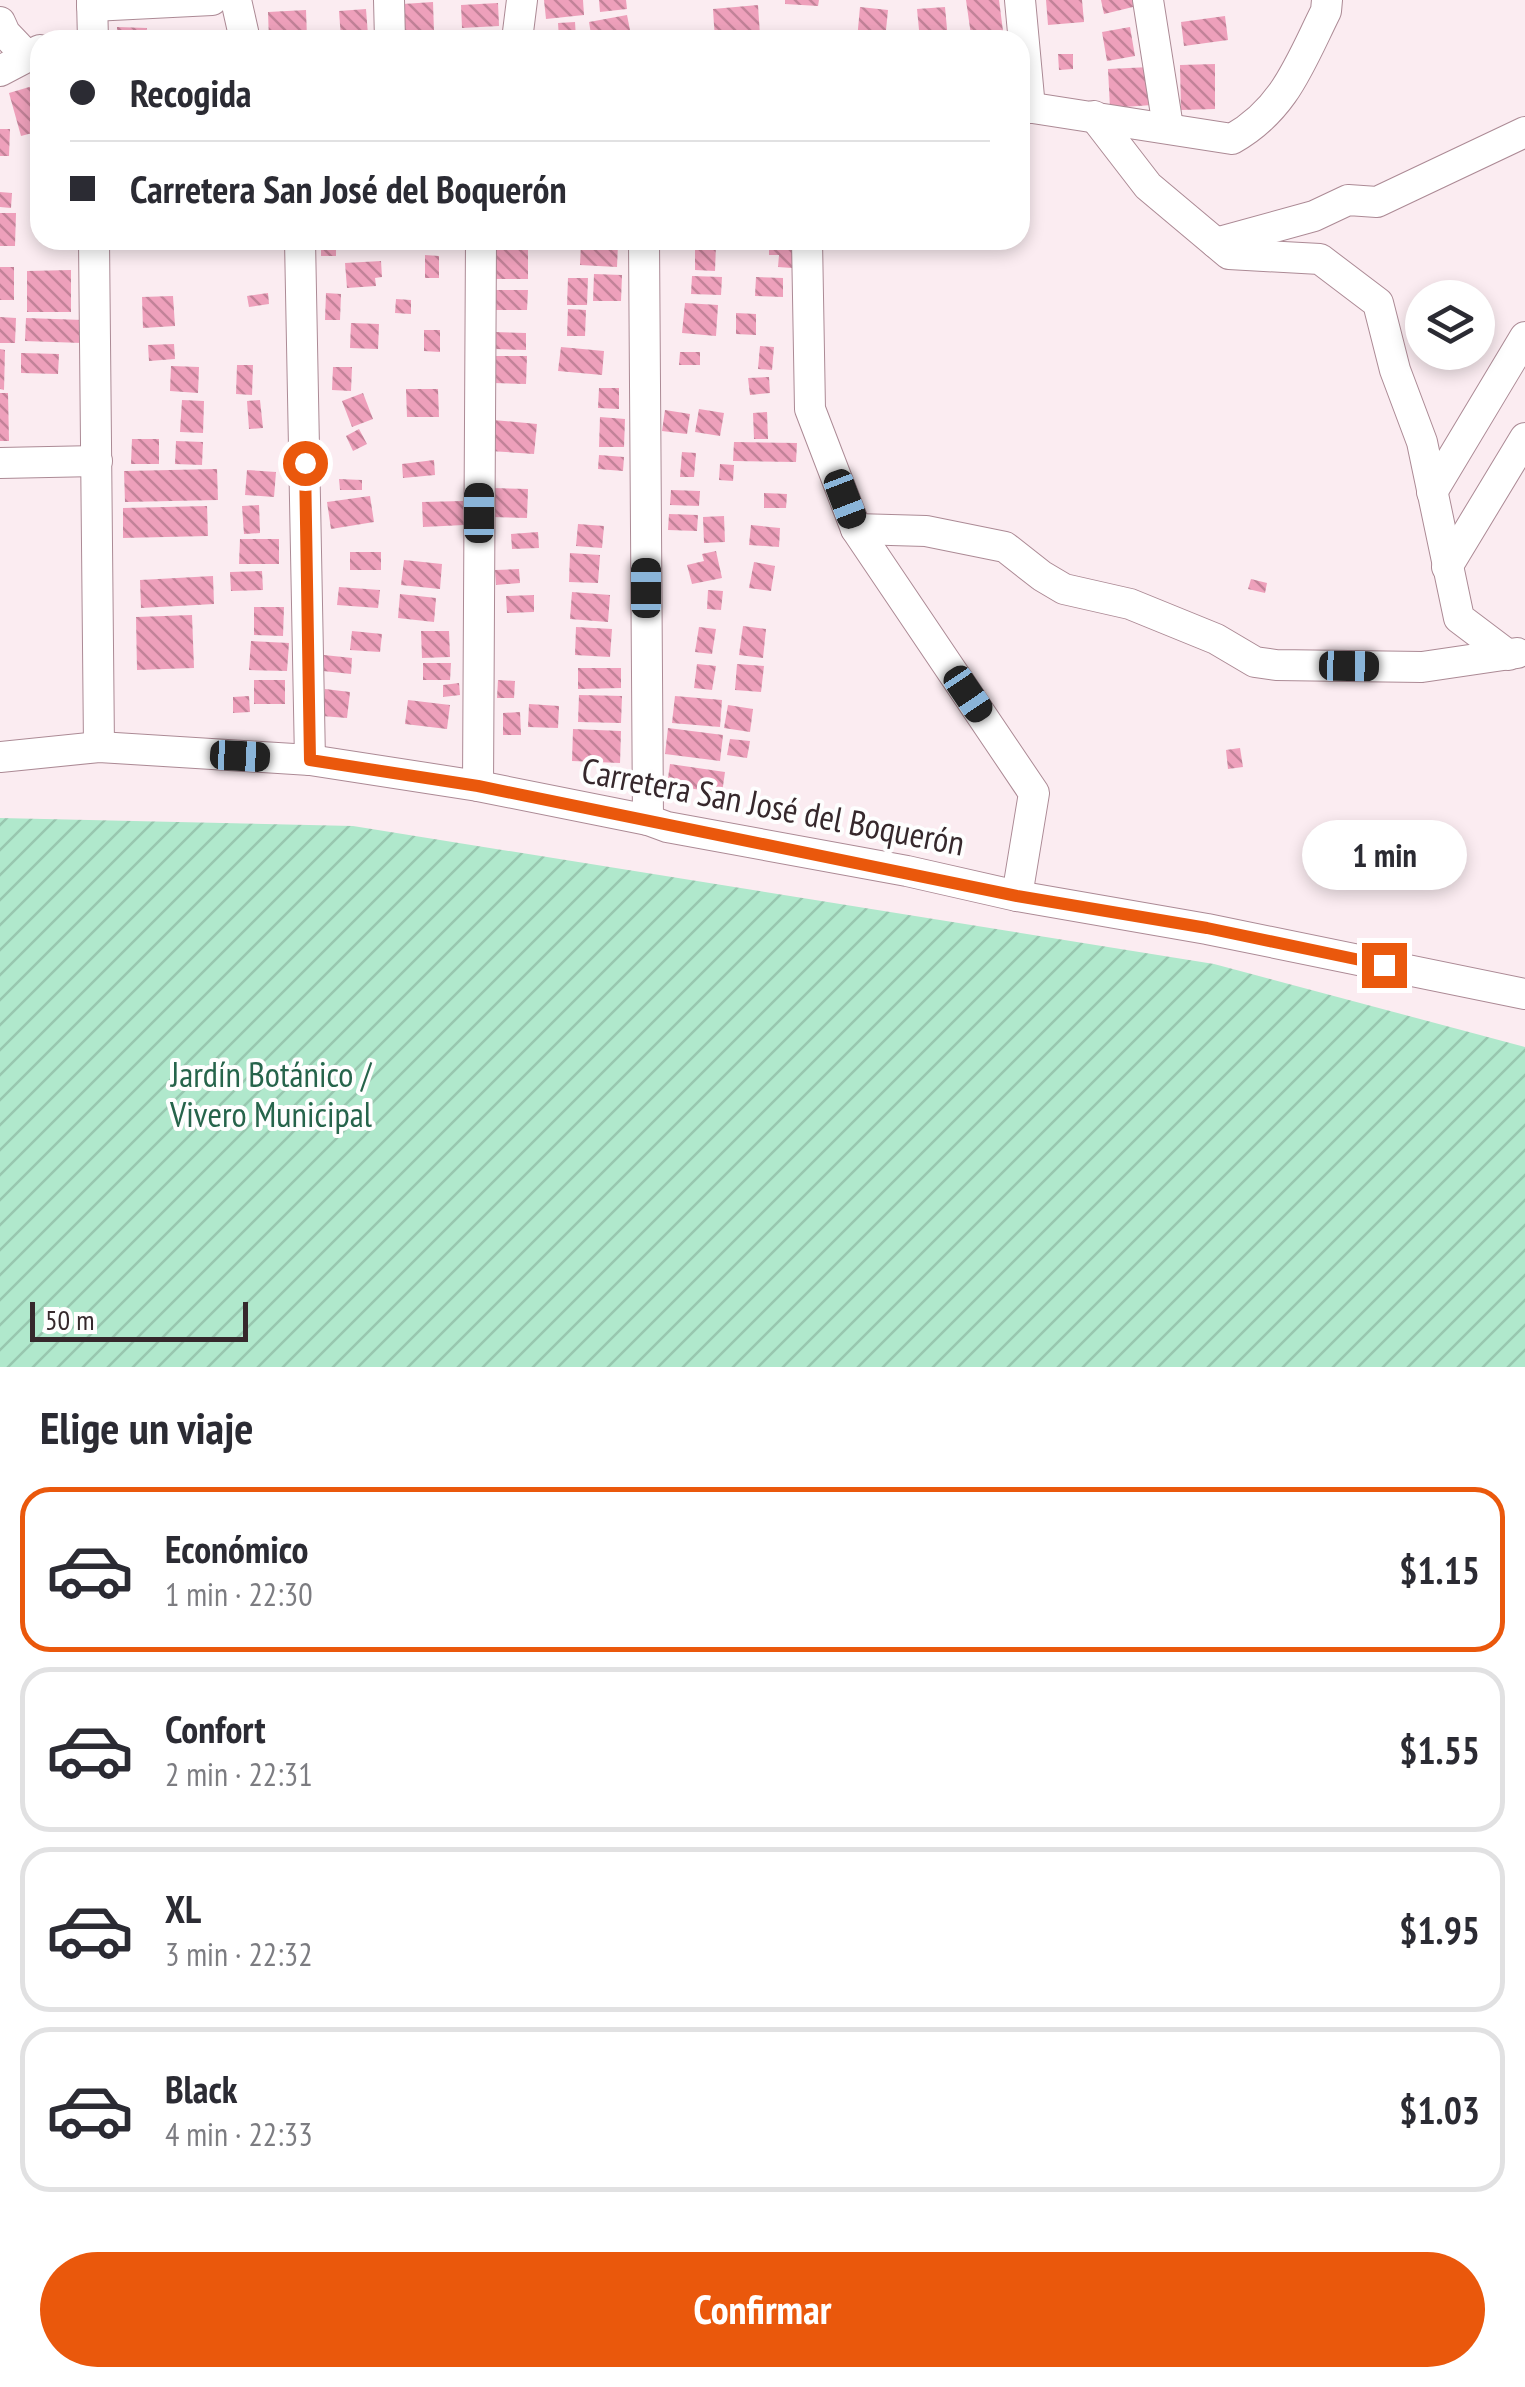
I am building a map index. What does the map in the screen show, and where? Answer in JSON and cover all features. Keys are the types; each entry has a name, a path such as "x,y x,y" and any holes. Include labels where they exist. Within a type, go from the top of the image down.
{"street":[{"path":"87,23 212,0"},
{"path":"236,0 243,30"},
{"path":"390,0 390,30"},
{"path":"518,30 522,0"},
{"path":"1020,0 1021,30"},
{"path":"1148,0 1168,127"},
{"path":"1030,108 1232,139 1256,126 1284,95 1329,4"},
{"path":"0,22 22,58"},
{"path":"1094,116 1148,186 1229,254 1320,259 1378,304 1395,370 1422,442 1459,618 1517,654"},
{"path":"1216,243 1314,216 1348,200 1377,202 1525,132"},
{"path":"94,250 99,748"},
{"path":"300,250 310,760"},
{"path":"478,786 480,250"},
{"path":"644,250 648,820"},
{"path":"807,250 810,410 856,529 1034,794 1017,896"},
{"path":"1432,492 1525,337"},
{"path":"1447,567 1525,438"},
{"path":"0,463 97,462"},
{"path":"856,529 926,532 1005,547 1064,589 1130,604 1216,639 1255,662 1276,666 1422,667 1517,654"},
{"name":"Carretera San José del Boquerón","path":"0,757 99,748 310,760 478,786 1525,994"}],"green space":[{"name":"Jardín Botánico / Vivero Municipal","path":"0,818 353,826 1214,964 1525,1047 1525,1367 0,1367"}],"building":[{"path":"544,0 583,0 584,15 546,19"},
{"path":"599,0 626,0 627,9 600,12"},
{"path":"785,0 819,0 818,6 785,4"},
{"path":"966,0 999,0 1003,30 970,30"},
{"path":"1046,0 1082,0 1084,22 1048,25"},
{"path":"1101,0 1135,0 1137,6 1104,14"},
{"path":"433,2 434,30 405,30 403,4"},
{"path":"498,3 499,26 462,28 461,5"},
{"path":"758,5 760,30 714,30 713,9"},
{"path":"860,7 888,10 886,30 858,30"},
{"path":"945,7 947,30 919,30 917,9"},
{"path":"366,9 368,30 340,30 339,11"},
{"path":"306,10 307,30 269,30 268,12"},
{"path":"627,15 630,30 590,30 589,22"},
{"path":"1225,16 1228,40 1184,46 1181,22"},
{"path":"575,22 575,30 558,30 558,23"},
{"path":"117,27 147,28 147,30"},
{"path":"1130,27 1135,56 1107,61 1102,32"},
{"path":"1058,54 1073,54 1073,69 1059,70"},
{"path":"1215,64 1215,109 1181,110 1180,65"},
{"path":"1150,67 1152,105 1110,108 1108,69"},
{"path":"30,87 30,134 21,136 9,93"},
{"path":"0,129 10,129 9,156 0,156"},
{"path":"0,192 12,193 11,208 0,207"},
{"path":"0,213 16,213 15,246 0,246"},
{"path":"321,250 336,250 336,256 321,256"},
{"path":"496,250 528,250 528,279 496,279"},
{"path":"581,250 618,250 617,267 580,265"},
{"path":"695,250 716,250 715,271 695,270"},
{"path":"769,250 793,250 792,268 778,267 779,255 769,255"},
{"path":"425,255 439,256 439,278 425,278"},
{"path":"381,261 382,277 375,278 376,286 347,288 345,263"},
{"path":"0,267 14,267 14,300 0,300"},
{"path":"71,270 71,312 27,312 27,271"},
{"path":"594,274 622,275 621,301 593,301"},
{"path":"692,276 722,277 721,295 691,294"},
{"path":"756,277 783,278 783,297 755,296"},
{"path":"568,278 588,278 587,305 567,305"},
{"path":"495,290 528,290 527,310 495,310"},
{"path":"268,293 269,304 249,307 247,296"},
{"path":"326,293 341,294 340,320 325,320"},
{"path":"173,296 175,326 143,328 142,297"},
{"path":"396,299 411,300 411,314 395,313"},
{"path":"685,303 718,305 716,336 682,333"},
{"path":"568,309 586,310 585,336 567,336"},
{"path":"736,313 756,314 756,335 736,334"},
{"path":"0,317 16,318 15,343 0,343"},
{"path":"26,318 83,320 82,343 25,341"},
{"path":"351,323 379,324 378,349 350,348"},
{"path":"424,330 440,330 440,352 424,351"},
{"path":"494,332 526,333 526,350 494,349"},
{"path":"174,344 175,359 149,361 148,345"},
{"path":"760,346 774,347 772,370 758,369"},
{"path":"561,347 604,351 602,375 558,371"},
{"path":"0,349 5,350 4,390 0,389"},
{"path":"680,352 700,352 700,365 679,365"},
{"path":"21,353 59,354 58,374 21,373"},
{"path":"493,356 527,356 526,384 493,383"},
{"path":"237,365 253,365 252,395 236,394"},
{"path":"171,366 199,367 198,393 170,391"},
{"path":"333,367 352,367 351,391 332,390"},
{"path":"769,377 770,393 750,395 748,378"},
{"path":"599,388 619,388 619,409 598,408"},
{"path":"406,389 438,389 439,417 407,417"},
{"path":"0,393 8,393 9,441 0,441"},
{"path":"363,393 373,419 352,427 342,401"},
{"path":"182,400 204,401 203,433 180,432"},
{"path":"260,400 263,428 249,429 247,401"},
{"path":"699,409 724,413 720,436 695,432"},
{"path":"665,410 690,414 687,434 662,431"},
{"path":"767,412 768,439 754,439 753,413"},
{"path":"600,417 625,419 624,447 599,447"},
{"path":"493,420 537,424 534,454 490,451"},
{"path":"359,429 367,444 353,451 346,436"},
{"path":"132,439 159,439 159,464 131,464"},
{"path":"176,441 203,442 202,465 175,464"},
{"path":"734,442 797,443 796,462 733,461"},
{"path":"682,452 696,453 694,477 680,477"},
{"path":"599,455 624,457 623,471 598,469"},
{"path":"434,460 435,475 403,478 402,464"},
{"path":"720,464 734,465 733,481 719,480"},
{"path":"217,469 218,500 125,502 124,471"},
{"path":"247,470 276,472 274,497 245,495"},
{"path":"339,479 362,480 362,490 340,490"},
{"path":"492,488 528,489 527,518 491,517"},
{"path":"671,490 700,491 699,506 670,505"},
{"path":"764,493 787,494 786,508 764,508"},
{"path":"370,496 374,522 331,529 327,502"},
{"path":"463,501 464,525 423,527 422,502"},
{"path":"259,505 260,533 244,534 242,506"},
{"path":"207,506 208,536 123,538 123,508"},
{"path":"669,514 698,515 697,531 668,530"},
{"path":"724,516 725,542 704,543 703,517"},
{"path":"578,524 604,526 602,548 576,546"},
{"path":"751,525 780,528 779,547 749,545"},
{"path":"538,532 539,548 512,549 511,534"},
{"path":"240,539 279,539 279,564 239,564"},
{"path":"716,551 722,578 692,584 687,565 704,561 702,554"},
{"path":"350,552 381,552 381,570 350,570"},
{"path":"570,553 600,555 598,583 569,582"},
{"path":"404,560 442,564 440,589 401,585"},
{"path":"754,562 775,566 771,591 749,588"},
{"path":"519,569 520,583 496,585 495,570"},
{"path":"262,571 263,590 231,591 230,572"},
{"path":"213,576 214,604 141,608 140,580"},
{"path":"1251,579 1267,583 1265,593 1248,589"},
{"path":"339,587 380,590 378,608 337,605"},
{"path":"708,590 723,591 721,610 707,609"},
{"path":"572,592 610,595 608,622 570,619"},
{"path":"400,594 436,598 434,622 398,618"},
{"path":"534,595 534,612 507,613 506,596"},
{"path":"254,607 284,607 283,636 254,635"},
{"path":"192,615 194,668 137,670 136,617"},
{"path":"743,626 766,629 763,658 739,655"},
{"path":"576,627 612,629 610,657 575,655"},
{"path":"699,627 716,629 712,654 695,652"},
{"path":"352,631 382,634 380,652 350,650"},
{"path":"421,631 449,631 450,657 422,658"},
{"path":"251,641 289,643 287,671 249,670"},
{"path":"324,655 352,658 351,674 323,671"},
{"path":"423,663 451,663 450,680 423,680"},
{"path":"697,664 716,666 712,690 694,688"},
{"path":"737,664 764,666 761,692 735,690"},
{"path":"578,668 621,668 621,688 578,689"},
{"path":"254,680 285,680 285,704 254,704"},
{"path":"498,680 515,681 514,698 497,698"},
{"path":"459,683 460,695 443,697 443,685"},
{"path":"325,689 350,692 347,718 322,716"},
{"path":"579,695 622,696 621,723 578,722"},
{"path":"249,696 250,712 233,713 233,697"},
{"path":"675,696 722,700 720,727 672,723"},
{"path":"408,700 450,705 447,729 405,724"},
{"path":"529,704 559,706 558,728 528,727"},
{"path":"728,705 753,709 750,732 724,728"},
{"path":"520,712 521,735 503,735 503,713"},
{"path":"668,728 723,735 720,761 665,754"},
{"path":"573,729 621,731 620,763 572,761"},
{"path":"730,739 750,741 747,758 727,755"},
{"path":"1240,748 1243,767 1228,769 1226,750"},
{"path":"670,764 725,772 722,793 667,785"}],"route":[{"path":"305,463 310,760 478,786 1017,896 1207,928 1384,965"}]}
